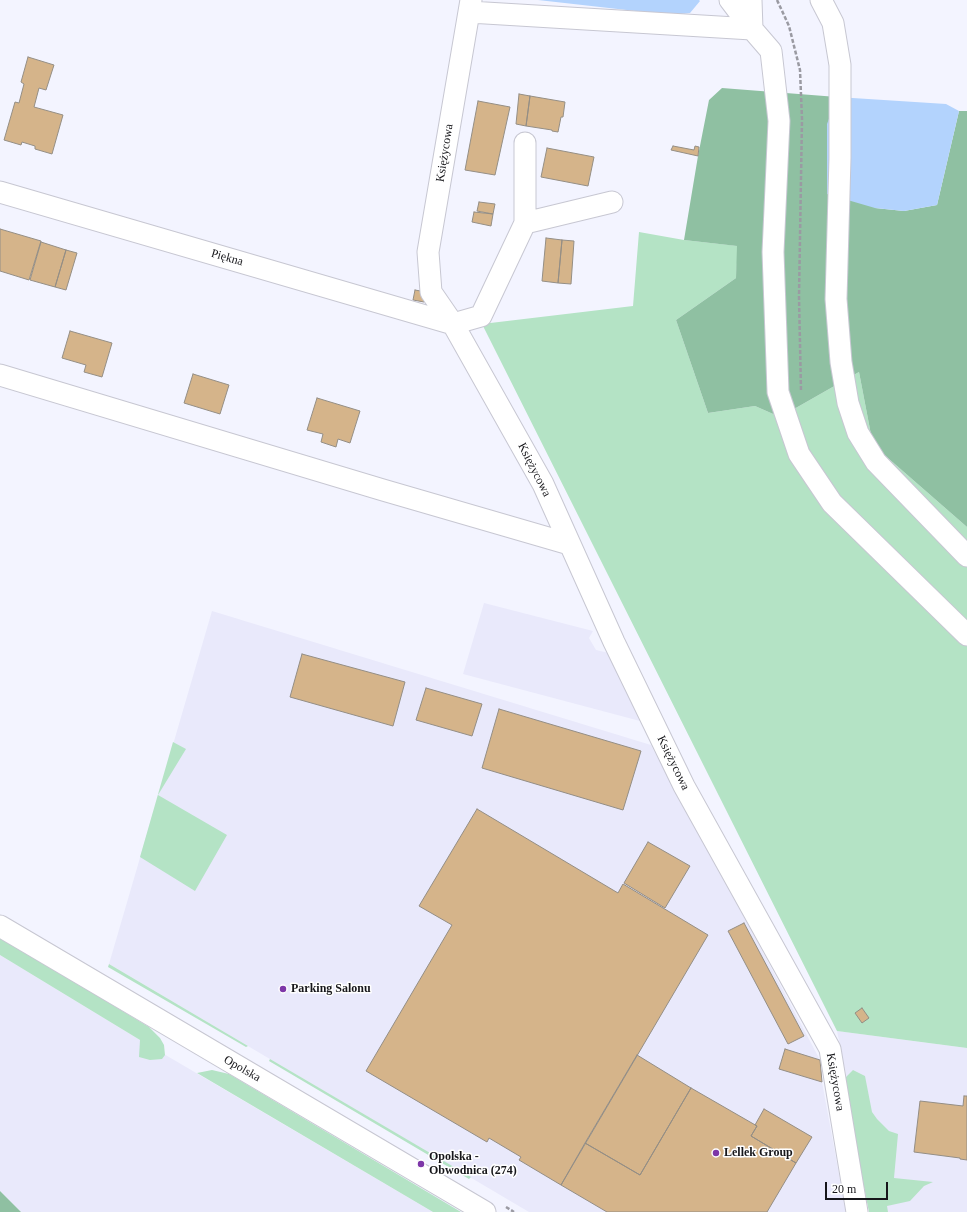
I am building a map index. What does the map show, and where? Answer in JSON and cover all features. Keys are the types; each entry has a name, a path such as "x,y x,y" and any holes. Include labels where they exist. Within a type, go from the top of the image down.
{"street":[{"path":"730,0 752,30 771,51 779,121 773,252 778,392 799,454 832,503 967,635"},
{"path":"751,0 752,30"},
{"path":"821,0 833,23 840,64 840,158 836,299 841,362 848,404 858,433 876,462 967,556"},
{"path":"470,6 752,30"},
{"name":"Księżycowa","path":"470,6 428,252 431,292 453,324 543,484 614,642 684,786 830,1049 857,1212"},
{"path":"453,324 481,316 525,223 525,142"},
{"name":"Piękna","path":"0,192 453,324"},
{"path":"525,223 612,202"},
{"path":"0,375 569,544"},
{"name":"Opolska","path":"0,926 485,1212"}],"shaded area":[{"path":"484,603 593,631 589,638 596,650 609,653 640,721 463,674"},
{"path":"212,611 651,745 820,1060 822,1082 846,1212 529,1212 109,964"},
{"path":"0,955 140,1040 433,1212 21,1212 0,1191"},
{"path":"837,1031 967,1048 967,1212 874,1212"}],"green space":[{"path":"722,88 837,97 875,208 904,211 937,205 959,111 967,111 967,527 873,445 859,372 780,417 755,406 708,413 676,320 736,278 737,246 684,240 709,100"},
{"path":"639,232 684,240 738,246 736,278 676,320 708,413 755,406 780,417 859,372 873,445 967,527 967,1048 837,1031 482,324 633,306"},
{"path":"173,742 186,749 158,795 227,835 195,891 140,857"},
{"path":"0,937 149,1027 160,1038 164,1045 165,1055 162,1059 150,1060 139,1057 140,1040 0,955"},
{"path":"109,964 248,1046 246,1047 108,967"},
{"path":"270,1059 471,1177 469,1179 269,1061"},
{"path":"212,1070 229,1074 461,1212 433,1212 197,1073"},
{"path":"853,1070 865,1076 872,1112 889,1131 898,1134 894,1178 933,1182 924,1186 910,1201 887,1206 888,1212 869,1212 846,1097 844,1079"},
{"path":"0,1191 21,1212 0,1212"}],"water":[{"path":"538,0 700,1 690,13 671,15"},
{"path":"837,97 946,104 959,111 937,205 904,211 875,208 827,194 827,124"}],"building":[{"path":"28,57 54,65 46,90 39,88 34,107 63,115 52,154 35,149 35,146 22,142 21,145 4,140 15,102 19,103 24,84 21,82"},
{"path":"519,94 530,96 526,126 516,124"},
{"path":"530,96 565,102 563,117 561,117 558,132 526,126"},
{"path":"478,101 510,107 495,175 465,170"},
{"path":"673,146 694,150 695,146 699,147 698,156 671,150"},
{"path":"547,148 594,157 588,186 541,177"},
{"path":"479,202 495,204 493,214 477,211"},
{"path":"474,212 493,214 491,226 472,222"},
{"path":"0,229 41,241 29,280 0,271"},
{"path":"546,238 562,240 558,283 542,281"},
{"path":"562,240 574,241 571,284 558,283"},
{"path":"41,242 66,250 55,287 30,280"},
{"path":"66,250 77,253 66,290 55,287"},
{"path":"415,290 426,292 424,302 413,300"},
{"path":"70,331 112,343 102,377 84,372 86,365 62,358"},
{"path":"193,374 229,385 220,414 184,403"},
{"path":"317,398 360,411 350,443 338,439 336,447 321,442 323,434 307,430"},
{"path":"302,654 405,682 393,726 290,697"},
{"path":"426,688 482,704 472,736 416,720"},
{"path":"499,709 641,751 623,810 482,768"},
{"path":"477,809 618,893 623,884 708,935 561,1185 519,1160 521,1157 489,1138 487,1142 366,1071 452,925 419,906"},
{"path":"648,842 690,866 665,908 624,883"},
{"path":"744,923 804,1036 788,1044 728,931"},
{"path":"862,1008 869,1018 862,1023 855,1013"},
{"path":"785,1049 820,1060 822,1082 779,1069"},
{"path":"637,1055 691,1088 640,1175 585,1143"},
{"name":"Lellek Group","path":"691,1088 757,1126 751,1136 796,1163 767,1212 607,1212 561,1185 585,1143 640,1175"},
{"path":"964,1096 967,1096 967,1160 914,1152 920,1101 963,1106"},
{"path":"764,1109 812,1137 796,1163 751,1136"}],"place":[{"name":"Parking Salonu","path":"283,989"},
{"name":"Lellek Group","path":"716,1153"},
{"name":"Opolska - Obwodnica (274)","path":"421,1164"}]}
